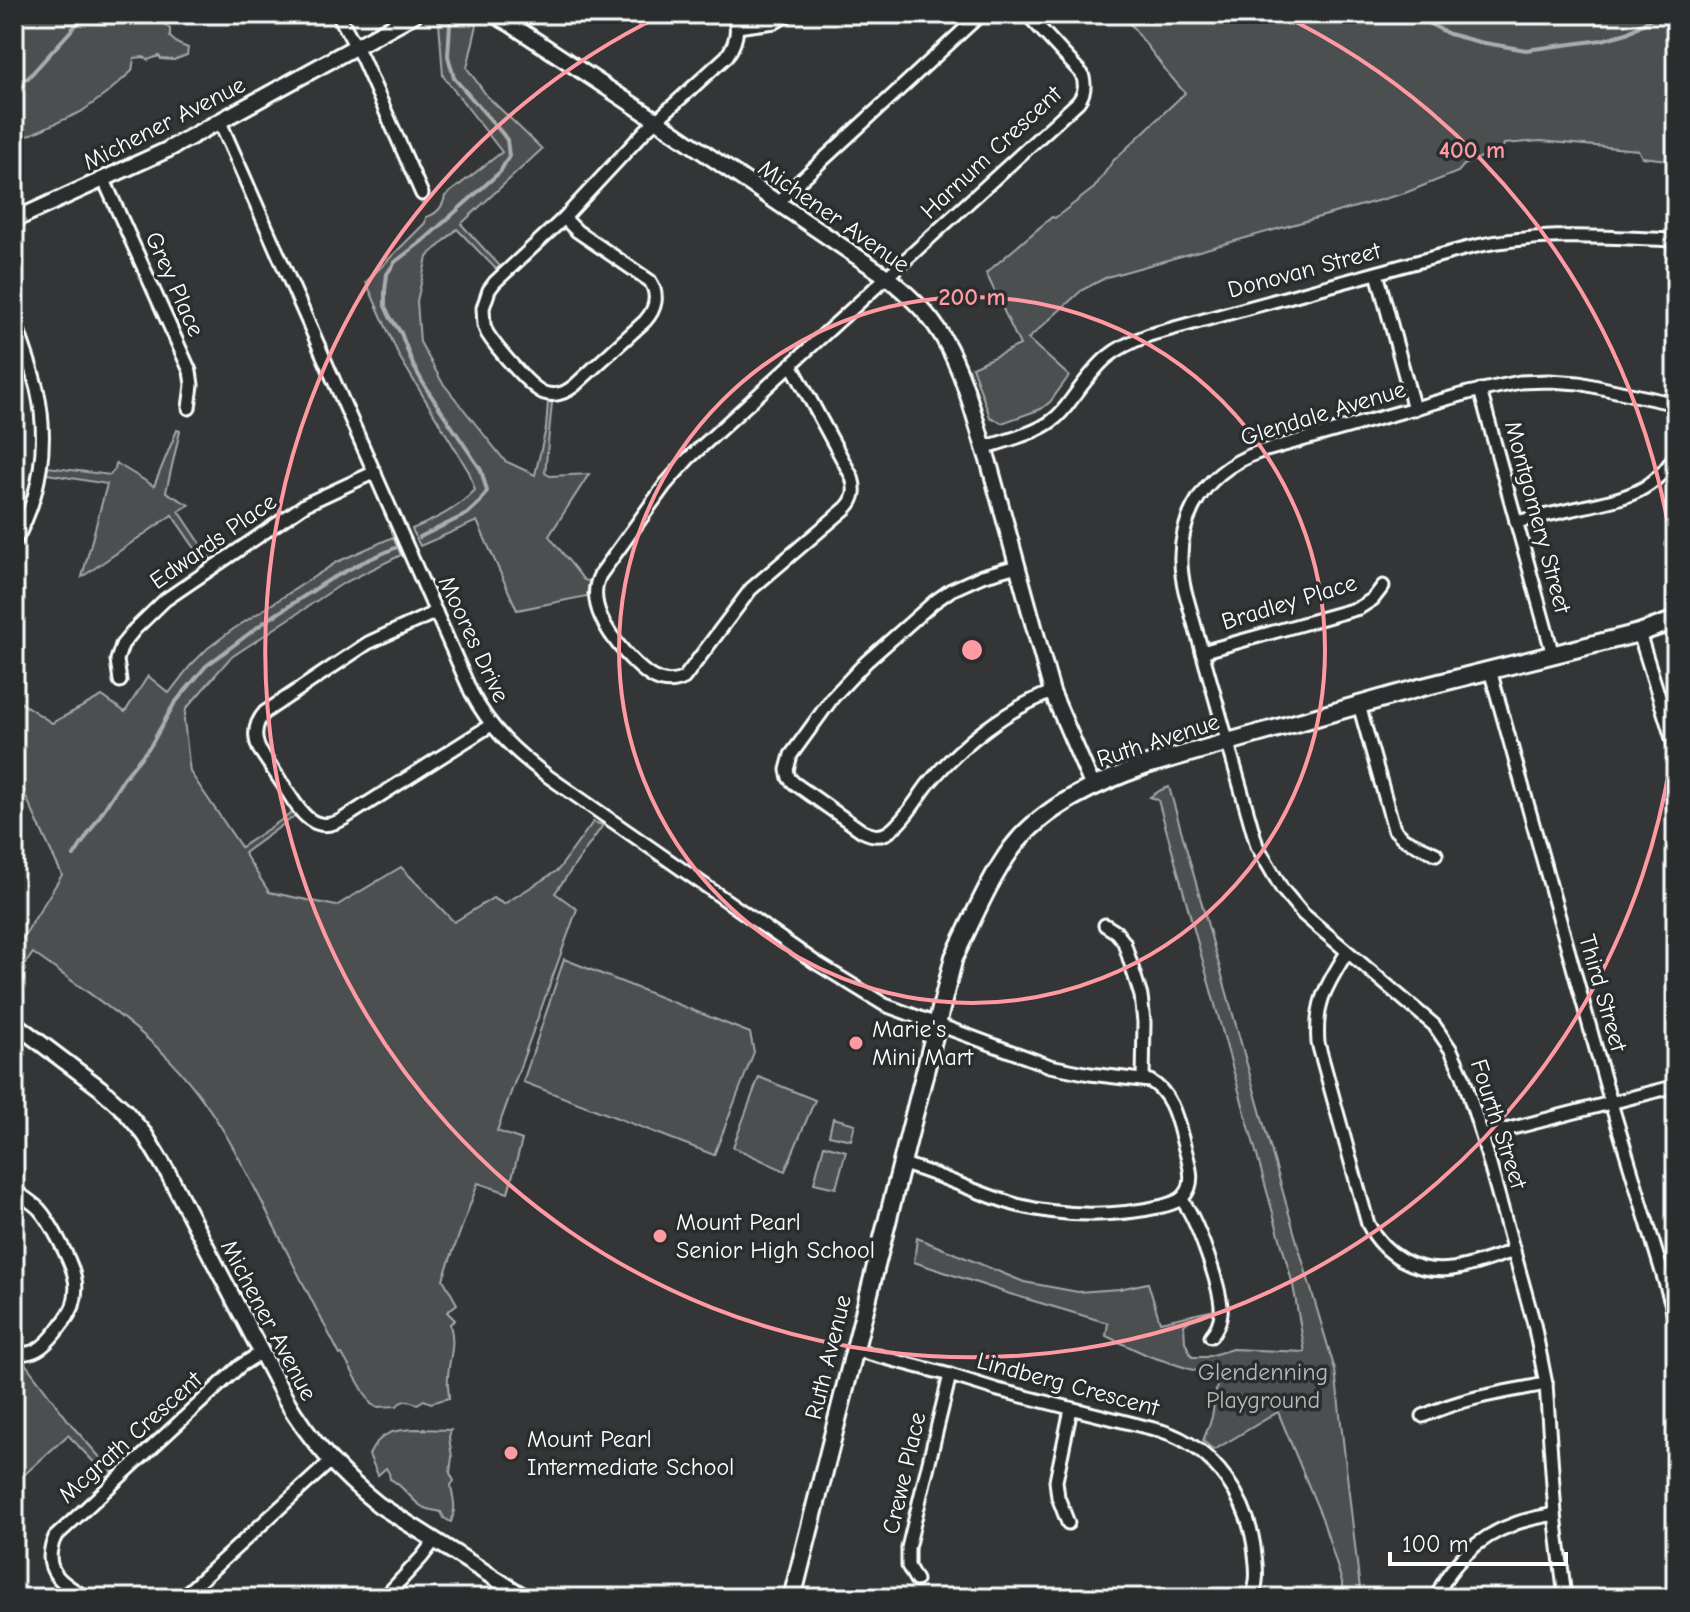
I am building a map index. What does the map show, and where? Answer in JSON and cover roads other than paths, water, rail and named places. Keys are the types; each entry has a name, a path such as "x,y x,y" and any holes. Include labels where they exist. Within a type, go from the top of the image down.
{"main road":[{"name":"Ruth Avenue","path":"792,1598 954,957 1012,848 1048,815 1093,787 1147,765 1359,705 1639,633 1676,620"}],"street":[{"path":"338,14 356,46 422,194"},
{"name":"Michener Avenue","path":"14,220 167,150 415,14"},
{"name":"Michener Avenue","path":"493,14 887,277 927,314 946,342 960,371 1052,692 1093,787"},
{"path":"564,218 577,231 650,281 656,302 650,316 574,386 563,393 550,394 530,383 491,340 484,325 485,299 495,282 564,218 656,120 727,56 737,27 733,14"},
{"path":"737,27 775,22 789,14"},
{"path":"778,204 981,14"},
{"name":"Harnum Crescent","path":"791,364 852,477 853,498 846,508 751,589 684,678 671,682 657,680 639,669 609,632 596,604 597,582 674,473 791,364 1082,98 1085,87 1082,74 1027,14"},
{"name":"Moores Drive","path":"220,122 471,692 491,725 512,748 815,962 885,1005 1037,1062 1109,1077 1143,1080"},
{"name":"Grey Place","path":"104,180 190,371 189,408"},
{"name":"Donovan Street","path":"983,448 1042,427 1055,419 1101,361 1115,349 1149,335 1477,245 1550,236 1676,240"},
{"path":"1377,273 1414,409"},
{"path":"14,318 37,391 43,442 35,495 14,543"},
{"name":"Glendale Avenue","path":"1228,742 1183,583 1180,553 1190,515 1204,490 1227,469 1251,455 1480,390 1520,382 1564,381 1595,385 1676,404"},
{"name":"Montgomery Street","path":"1480,390 1553,655"},
{"path":"1516,522 1631,495 1658,479 1676,453"},
{"name":"Edwards Place","path":"120,681 117,660 122,645 165,600 306,504 375,472"},
{"path":"1017,566 982,576 951,590 880,650 825,708 789,758 788,774 794,783 862,831 873,836 884,834 895,826 942,768 968,744 1014,711 1052,692"},
{"name":"Bradley Place","path":"1202,652 1359,608 1373,599 1383,586"},
{"path":"436,612 368,643 265,712 255,729 256,743 304,815 315,823 329,825 491,725"},
{"path":"1639,633 1676,751"},
{"name":"Third Street","path":"1490,670 1676,1327"},
{"path":"1359,705 1394,829 1404,839 1436,854"},
{"name":"Fourth Street","path":"1228,742 1257,846 1282,889 1303,914 1434,1025 1451,1050 1463,1076 1534,1324 1546,1384 1555,1514 1565,1598"},
{"path":"903,1164 1001,1200 1052,1212 1125,1213 1151,1209 1181,1199 1190,1185 1190,1172 1175,1116 1162,1089 1143,1080 1141,996 1126,947 1116,932 1105,925"},
{"path":"1347,952 1324,990 1316,1024 1318,1043 1368,1224 1374,1235 1398,1259 1434,1270 1453,1269 1514,1251"},
{"name":"Michener Avenue","path":"14,1023 106,1094 145,1135 168,1173 260,1353 301,1424 331,1461 390,1513 526,1598"},
{"path":"1482,1136 1676,1086"},
{"path":"14,1190 39,1209 48,1221 73,1272 76,1286 69,1316 46,1345 35,1352 14,1353"},
{"path":"1181,1199 1192,1215 1203,1244 1221,1305 1218,1325 1211,1336"},
{"name":"Lindberg Crescent","path":"855,1350 1170,1433 1188,1443 1213,1463 1235,1492 1249,1524 1257,1571 1251,1598"},
{"name":"Mcgrath Crescent","path":"87,1598 64,1584 54,1572 50,1558 55,1537 240,1366 260,1353"},
{"name":"Crewe Place","path":"916,1580 908,1566 908,1548 950,1375"},
{"path":"1423,1416 1474,1397 1546,1384"},
{"path":"1068,1523 1058,1497 1056,1481 1071,1409"},
{"path":"181,1598 331,1461"},
{"path":"1436,1598 1458,1563 1481,1541 1511,1525 1555,1514"},
{"path":"384,1598 434,1541"}],"waterway":[{"path":"14,86 28,78 86,14"},
{"path":"1411,14 1449,34 1526,50 1602,40 1627,33 1660,14"},
{"path":"420,537 467,514 487,491 481,470 426,388 401,333 390,317 385,306 387,274 395,262 500,172 509,156 507,140 454,78 448,56 450,24"},
{"path":"74,856 124,778 151,745 174,704 206,666 263,623 329,580 395,548"}],"place":[{"name":"Marie's Mini Mart","path":"856,1043"},
{"name":"Mount Pearl Senior High School","path":"660,1236"},
{"name":"Mount Pearl Intermediate School","path":"511,1453"}],"park label":[{"name":"Glendenning Playground","path":"1263,1386"}]}
